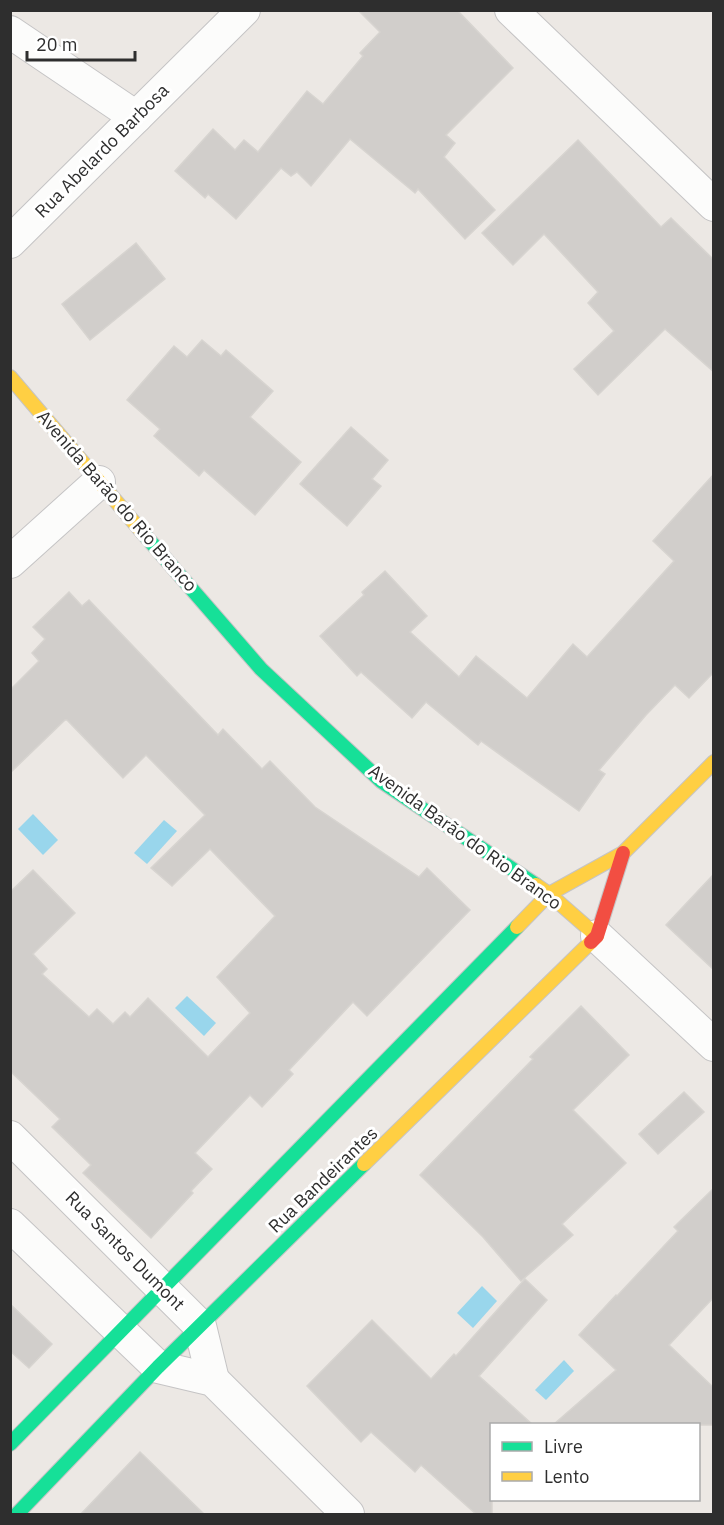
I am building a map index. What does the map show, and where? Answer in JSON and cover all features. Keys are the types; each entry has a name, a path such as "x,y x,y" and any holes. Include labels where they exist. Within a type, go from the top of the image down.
{"street":[{"name":"Rua Abelardo Barbosa","path":"10,242 244,10"},
{"path":"511,10 714,205"},
{"path":"10,32 136,117"},
{"name":"Avenida Barão do Rio Branco","path":"10,377 261,669 381,781 549,894 714,1045"},
{"path":"10,562 99,482"},
{"name":"Rua Bandeirantes","path":"10,1444 549,894 622,853 714,762"},
{"name":"Rua Bandeirantes","path":"17,1515 158,1367 597,936 622,853"},
{"name":"Rua Santos Dumont","path":"10,1137 200,1326 213,1380"},
{"path":"10,1225 158,1367 213,1380 348,1515"}],"water":[{"path":"33,814 58,840 43,855 18,829"},
{"path":"164,820 177,831 147,864 134,853"},
{"path":"187,996 216,1023 204,1036 175,1008"},
{"path":"482,1286 497,1301 473,1328 457,1313"},
{"path":"564,1360 574,1371 546,1400 535,1390"}],"building":[{"path":"358,10 457,10 513,68 446,135 455,143 444,157 495,210 465,239 418,189 415,193 350,139 311,186 297,172 291,176 281,168 236,219 208,194 205,198 175,171 213,129 235,150 244,140 258,152 307,91 323,104 363,56 360,53 380,32"},
{"path":"578,140 661,227 671,218 714,260 714,372 665,329 598,395 574,369 614,331 588,303 598,292 544,234 513,265 482,233"},
{"path":"136,243 165,279 90,340 62,304"},
{"path":"202,340 221,356 226,350 273,391 250,417 301,462 255,515 204,470 199,476 154,436 160,429 127,400 174,346 187,357"},
{"path":"351,427 388,460 372,479 381,486 347,526 300,484"},
{"path":"714,474 714,672 689,698 675,685 599,770 605,774 579,811 481,741 478,745 426,702 412,718 361,672 357,676 320,636 364,595 362,592 385,571 427,616 410,632 459,677 476,656 527,698 573,644 587,657 674,561 653,541"},
{"path":"69,592 82,606 89,600 218,735 223,729 262,769 270,761 315,807 419,877 427,868 470,910 367,1016 353,1002 289,1070 293,1074 262,1107 250,1095 195,1153 212,1169 151,1238 83,1173 91,1165 52,1127 60,1119 10,1071 10,892 33,870 75,913 33,954 47,969 42,974 89,1017 97,1009 113,1024 125,1012 130,1017 148,998 208,1057 250,1013 217,977 275,916 210,849 172,886 151,868 205,815 146,755 123,778 65,720 10,773 10,690 39,661 32,653 45,639 33,627"},
{"path":"714,874 714,970 666,925"},
{"path":"581,1006 629,1055 573,1110 626,1163 562,1224 573,1235 521,1281 483,1237 420,1175 533,1059 530,1057"},
{"path":"684,1092 704,1112 658,1154 639,1134"},
{"path":"714,1188 714,1297 669,1345 714,1388 714,1425 700,1425 700,1423 555,1423 616,1370 579,1335 678,1231 674,1227"},
{"path":"525,1279 547,1300 479,1376 531,1423 490,1423 492,1515 477,1515 421,1465 415,1472 371,1432 361,1442 307,1386 372,1320 431,1379 454,1354 456,1356"},
{"path":"10,1304 52,1344 29,1368 10,1351"},
{"path":"140,1452 205,1515 80,1515"}],"traffic: fast":[{"path":"143,533 261,669 381,781 536,885"},
{"path":"10,1444 517,927"},
{"path":"17,1514 158,1367 364,1164"}],"traffic: slow":[{"path":"10,377 143,533"},
{"path":"517,927 549,894 623,853 714,762"},
{"path":"536,885 597,936"},
{"path":"364,1164 591,942"}],"traffic: jam":[{"path":"591,942 597,936 623,853"}]}
